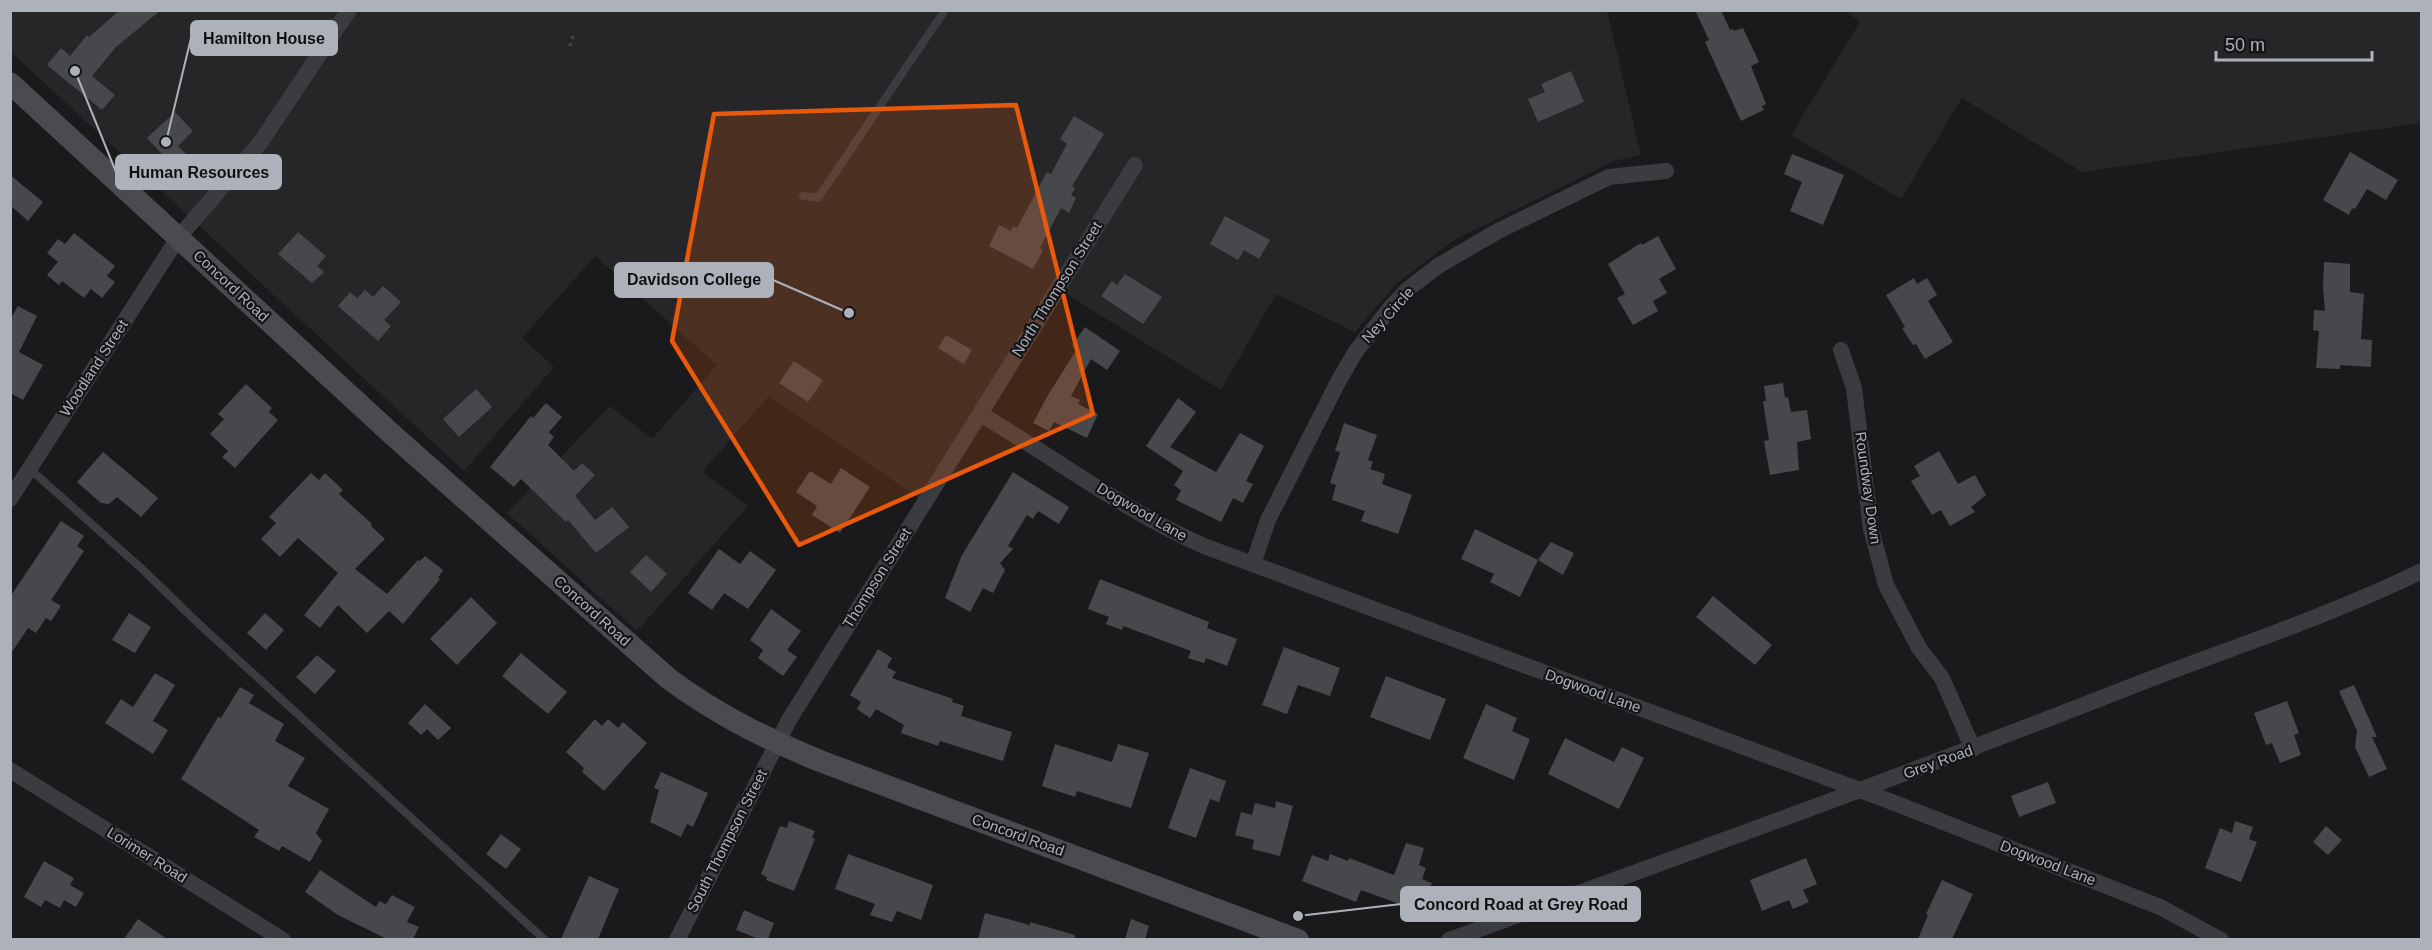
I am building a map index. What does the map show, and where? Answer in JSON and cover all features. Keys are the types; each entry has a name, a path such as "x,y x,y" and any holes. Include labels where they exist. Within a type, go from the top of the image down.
{"main road":[{"name":"Concord Road","path":"10,83 395,437 669,680 734,722 777,743 1298,939"}],"street":[{"name":"Woodland Street","path":"10,499 178,238 260,143 349,10"},
{"name":"North Thompson Street","path":"980,414 1135,165"},
{"name":"Ney Circle","path":"1253,564 1268,520 1338,382 1356,351 1391,307 1408,290 1438,266 1498,231 1609,177 1666,171"},
{"name":"Roundway Down","path":"1841,350 1854,388 1871,530 1886,585 1919,648 1942,678 1973,749"},
{"name":"Dogwood Lane","path":"980,414 1178,534 1861,790 2160,907 2221,939"},
{"name":"Thompson Street","path":"777,743 789,720 980,414"},
{"name":"Grey Road","path":"1449,939 1973,749 2326,613 2421,571"},
{"name":"South Thompson Street","path":"677,939 777,743"},
{"name":"Lorimer Road","path":"10,770 283,939"}],"lane":[{"path":"803,196 818,198 945,10"},
{"path":"30,468 545,939"}],"path":[{"path":"570,46 573,36"}],"highlighted area":[{"path":"1016,105 1093,414 799,545 672,341 714,114"}],"shaded area":[{"path":"10,11 1607,11 1641,155 1614,161 1454,240 1396,284 1355,332 1276,294 1221,390 1055,287 919,498 769,396 702,472 748,506 637,631 507,513 610,406 652,439 717,365 595,256 522,338 554,367 464,471 11,52"},
{"path":"1846,11 2421,11 2421,123 2082,172 1962,98 1901,199 1791,135 1860,22"}],"building":[{"path":"120,10 161,10 116,47 92,76 115,95 102,110 47,65 61,48 70,56 87,35 89,37"},
{"path":"1695,10 1721,10 1730,30 1743,28 1759,62 1751,66 1766,104 1762,106 1764,110 1741,121 1705,42 1709,40"},
{"path":"1571,71 1584,102 1538,122 1528,99 1545,92 1541,84"},
{"path":"175,112 193,131 178,146 186,154 173,166 147,138"},
{"path":"1074,116 1104,134 1072,186 1075,188 1071,195 1076,198 1069,213 1061,208 1040,248 1043,250 1033,269 989,246 999,225 1011,231 1013,226 1017,228 1047,172 1051,174 1067,144 1060,139"},
{"path":"2350,152 2398,180 2386,200 2367,189 2349,215 2323,200"},
{"path":"1792,154 1844,175 1823,225 1790,211 1802,182 1784,174"},
{"path":"10,175 43,202 28,221 10,205"},
{"path":"1225,216 1270,240 1259,259 1244,250 1238,260 1210,244"},
{"path":"298,232 326,256 317,266 324,272 312,283 278,254"},
{"path":"74,233 115,266 107,276 115,282 102,298 91,289 84,298 62,281 59,285 47,275 58,262 47,253 58,239 65,244"},
{"path":"1658,236 1676,269 1659,279 1667,293 1653,301 1658,311 1633,325 1617,298 1625,294 1608,264 1641,243 1642,245"},
{"path":"2324,262 2350,264 2350,292 2364,294 2361,339 2372,340 2371,367 2340,365 2340,369 2316,368 2319,331 2313,330 2314,310 2325,311"},
{"path":"1125,274 1162,297 1143,324 1101,296 1112,281 1117,285"},
{"path":"1914,278 1917,284 1927,278 1937,295 1928,301 1953,342 1925,359 1902,328 1905,327 1886,295"},
{"path":"383,286 401,302 384,320 391,326 378,341 338,306 350,292 357,298 365,290 373,297"},
{"path":"18,306 37,316 19,352 43,365 23,400 10,393 10,320"},
{"path":"1085,327 1120,351 1107,370 1091,359 1071,396 1080,400 1078,404 1098,414 1087,438 1054,422 1049,431 1033,423 1077,349 1072,346"},
{"path":"946,335 972,350 964,364 938,348"},
{"path":"794,361 823,380 808,402 779,383"},
{"path":"1783,383 1785,398 1788,397 1791,412 1807,410 1811,439 1797,442 1799,470 1770,475 1764,441 1769,440 1763,401 1766,401 1764,386"},
{"path":"246,384 272,408 269,412 278,420 235,468 222,457 228,451 210,434 224,419 218,414"},
{"path":"476,389 492,407 459,437 443,419"},
{"path":"1178,398 1196,412 1170,447 1216,472 1240,433 1264,446 1246,481 1253,484 1243,503 1233,498 1221,522 1176,500 1181,490 1174,485 1183,471 1146,446"},
{"path":"546,403 562,417 549,432 554,437 548,445 574,471 582,463 595,475 575,496 595,520 612,507 629,527 596,553 568,520 566,522 521,479 514,487 490,467 531,416 533,418"},
{"path":"1344,423 1377,435 1368,460 1373,462 1370,469 1385,474 1382,484 1412,495 1398,534 1361,521 1365,511 1332,500 1336,485 1330,483 1340,452 1335,451"},
{"path":"1939,451 1958,484 1975,475 1986,495 1971,507 1975,512 1950,526 1941,510 1932,515 1911,481 1920,476 1914,466"},
{"path":"103,452 158,498 141,517 117,497 109,504 101,503 77,482"},
{"path":"841,468 870,487 840,533 812,515 817,506 796,492 810,471 831,484"},
{"path":"1013,472 1069,507 1059,524 1038,511 1033,519 1027,515 1008,546 1013,549 1000,563 1005,570 993,593 983,588 970,612 945,598 962,555"},
{"path":"311,473 319,480 325,473 343,490 339,494 385,539 355,569 387,594 418,560 420,561 425,556 443,570 438,578 440,579 403,624 389,611 367,633 338,605 320,628 304,615 338,573 298,538 280,557 261,539 276,523 269,517"},
{"path":"61,521 84,536 77,546 84,551 51,600 61,606 51,621 46,618 36,633 28,628 10,655 10,597"},
{"path":"1475,529 1538,560 1520,597 1490,582 1494,574 1461,559"},
{"path":"1551,542 1574,553 1563,575 1538,560"},
{"path":"719,549 740,564 750,551 776,570 748,609 724,593 712,610 688,593"},
{"path":"646,555 667,574 651,592 630,572"},
{"path":"1100,579 1209,622 1207,628 1237,639 1227,666 1206,658 1204,663 1188,658 1191,651 1123,626 1122,630 1106,624 1109,617 1088,609"},
{"path":"1713,596 1772,645 1755,665 1696,617"},
{"path":"471,597 497,623 457,665 430,639"},
{"path":"771,609 801,631 787,650 797,657 783,676 758,658 763,650 750,640"},
{"path":"129,613 151,627 135,653 112,640"},
{"path":"265,613 284,630 266,650 247,633"},
{"path":"1284,647 1340,668 1330,696 1298,685 1287,714 1262,705"},
{"path":"878,649 892,658 887,667 896,672 892,678 953,699 952,702 964,706 961,716 1012,732 1003,761 940,741 938,746 901,733 904,725 876,709 870,718 857,709 861,702 850,695"},
{"path":"521,653 567,692 548,714 502,676"},
{"path":"317,655 336,671 315,694 296,677"},
{"path":"155,673 175,685 153,721 168,730 153,754 105,723 121,699 133,707"},
{"path":"1386,676 1446,699 1430,740 1370,717"},
{"path":"2354,685 2377,737 2372,737 2387,769 2369,777 2355,747 2357,731 2339,691"},
{"path":"240,687 254,695 249,703 284,724 275,741 305,758 288,786 329,809 316,833 322,841 310,862 282,846 279,851 254,837 259,830 181,779 218,717 221,718"},
{"path":"2287,701 2299,733 2294,735 2301,755 2280,763 2272,743 2266,745 2254,713"},
{"path":"425,704 451,728 438,740 427,729 421,735 408,723"},
{"path":"1486,704 1517,718 1512,731 1530,739 1514,780 1463,758"},
{"path":"595,719 602,726 608,719 618,728 623,722 647,743 604,791 582,772 584,768 566,752"},
{"path":"1565,738 1614,762 1622,747 1644,758 1619,809 1548,774"},
{"path":"1055,744 1112,762 1118,744 1149,753 1131,808 1077,791 1075,797 1042,786"},
{"path":"1190,768 1226,781 1219,802 1210,799 1196,838 1168,828"},
{"path":"661,772 708,793 693,827 687,824 681,837 650,822 659,790 654,788"},
{"path":"2048,782 2056,803 2019,817 2011,796"},
{"path":"1276,801 1293,806 1280,856 1252,849 1254,840 1235,835 1241,812 1252,815 1255,803 1275,808"},
{"path":"789,821 815,831 812,838 815,839 794,891 766,880 767,877 761,874 780,826 787,828"},
{"path":"2235,821 2253,827 2249,839 2257,842 2241,882 2205,868 2220,828 2232,833"},
{"path":"2326,826 2342,840 2328,855 2313,842"},
{"path":"501,834 521,849 506,869 486,854"},
{"path":"1406,843 1424,848 1419,865 1426,868 1422,879 1432,883 1428,892 1436,895 1431,913 1422,910 1422,912 1361,890 1356,902 1302,881 1312,855 1328,861 1330,854 1348,861 1349,858 1394,875"},
{"path":"848,854 933,885 921,920 897,911 892,922 870,915 875,904 835,889"},
{"path":"1806,858 1817,884 1803,890 1809,902 1793,909 1789,900 1762,911 1750,880"},
{"path":"44,861 74,878 70,885 84,893 76,907 64,900 60,908 45,900 41,907 24,897"},
{"path":"320,870 376,907 379,901 386,904 392,895 415,907 407,922 419,927 413,939 387,939 338,915 305,892"},
{"path":"589,876 619,889 598,939 561,939"},
{"path":"1942,880 1973,894 1952,939 1918,939 1928,915 1926,914"},
{"path":"744,910 774,923 768,939 759,939 736,930"},
{"path":"985,913 1030,925 1030,922 1075,935 1075,939 978,939"},
{"path":"138,919 167,939 124,939"},
{"path":"1131,919 1149,926 1145,939 1125,939"}],"place":[{"name":"Human Resources","path":"75,71"},
{"name":"Hamilton House","path":"166,142"},
{"name":"Davidson College","path":"849,313"},
{"name":"Concord Road at Grey Road","path":"1298,916"}]}
